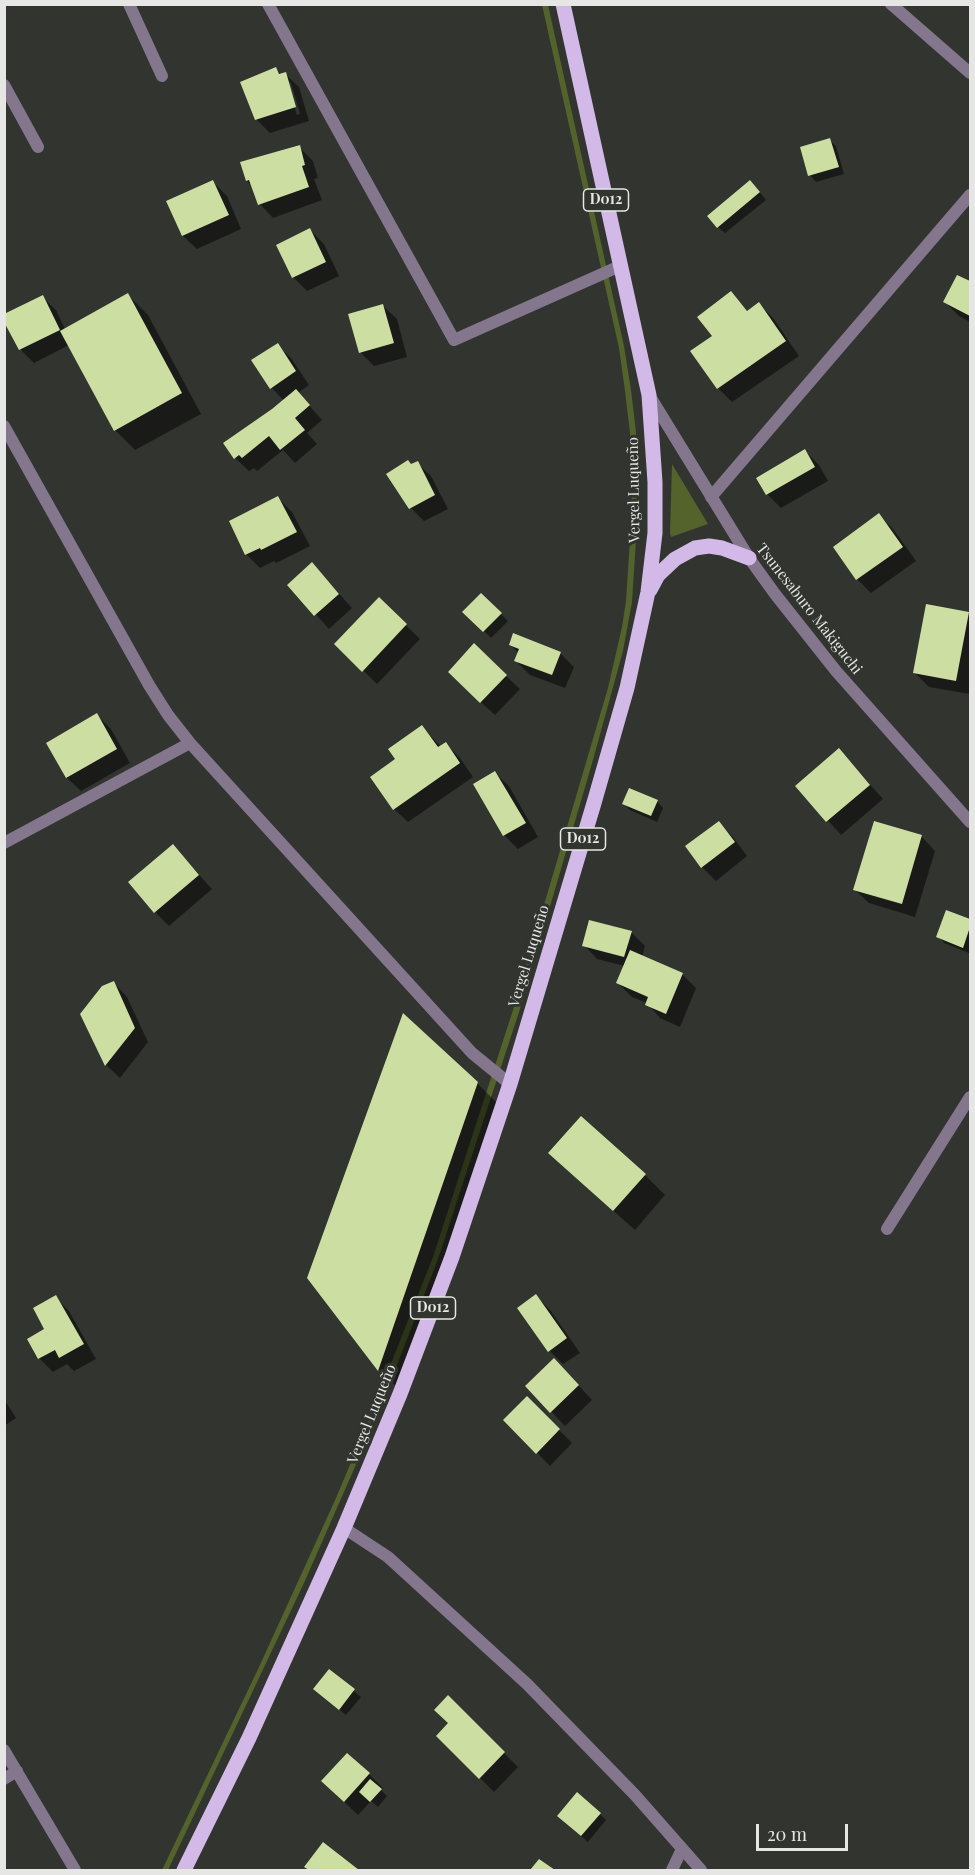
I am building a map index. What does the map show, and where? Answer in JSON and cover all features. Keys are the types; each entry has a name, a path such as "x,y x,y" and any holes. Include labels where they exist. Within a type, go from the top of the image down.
{"main road":[{"name":"Vergel Luqueño","path":"184,1870 249,1738 344,1528 400,1394 448,1268 510,1084 627,688 648,592 655,533 655,482 649,395 563,4"},
{"path":"648,592 658,575 675,559 695,548 708,546 722,548 749,558"}],"street":[{"path":"129,4 162,76"},
{"path":"268,4 454,340 620,266"},
{"path":"891,4 970,72"},
{"path":"4,85 38,147"},
{"path":"711,497 970,195"},
{"name":"Tsunesaburo Makiguchi","path":"649,395 749,558 836,670 970,822"},
{"path":"4,426 148,685 168,715 190,743 472,1053 510,1084"},
{"path":"4,843 190,743"},
{"path":"887,1229 970,1097"},
{"path":"344,1528 388,1557 527,1684 636,1795 701,1870"},
{"path":"4,1750 75,1870"},
{"path":"4,1779 16,1771"},
{"path":"672,1870 682,1849"}],"green space":[{"path":"542,5 548,5 624,346 631,390 636,432 638,509 632,602 623,651 519,1012 438,1259 376,1419 304,1583 168,1870 162,1870 259,1667 336,1498 433,1257 513,1010 608,688 622,627 632,509 630,433 625,391 619,348"},
{"path":"672,464 708,524 671,537 670,533"}],"building":[{"path":"276,67 279,74 286,72 296,107 255,120 240,82"},
{"path":"830,138 839,167 808,176 800,147"},
{"path":"300,145 305,165 302,166 309,187 258,205 249,180 246,181 240,162"},
{"path":"213,180 229,215 182,236 166,201"},
{"path":"750,180 760,192 717,228 707,216"},
{"path":"310,228 326,262 292,278 276,245"},
{"path":"957,275 970,281 970,316 943,302"},
{"path":"731,291 747,311 759,302 786,341 717,389 690,351 712,336 697,317"},
{"path":"128,293 182,393 114,431 60,331"},
{"path":"43,295 60,330 19,350 4,322 4,314"},
{"path":"383,304 394,343 359,353 348,314"},
{"path":"278,343 296,371 270,389 251,360"},
{"path":"296,389 310,405 295,418 305,430 280,450 269,436 242,458 239,455 234,459 223,443 272,409"},
{"path":"805,449 815,467 766,495 756,478"},
{"path":"408,460 411,464 418,461 435,495 409,509 386,474"},
{"path":"278,496 297,532 261,550 260,548 245,555 229,521"},
{"path":"879,513 903,547 856,580 833,547"},
{"path":"312,562 339,594 314,616 287,585"},
{"path":"481,593 502,613 483,632 462,612"},
{"path":"379,597 407,624 362,672 334,644"},
{"path":"926,604 969,612 956,681 913,673"},
{"path":"513,633 561,652 552,675 514,661 519,649 509,645"},
{"path":"474,643 507,675 480,703 448,672"},
{"path":"97,713 117,749 66,778 46,743"},
{"path":"422,725 438,747 446,742 460,763 393,810 370,777 395,759 388,749"},
{"path":"839,748 870,785 826,822 795,786"},
{"path":"495,771 526,823 503,836 473,784"},
{"path":"629,788 658,800 651,816 622,804"},
{"path":"719,821 735,842 701,868 685,846"},
{"path":"874,821 922,835 902,904 853,890"},
{"path":"173,844 199,875 154,913 128,882"},
{"path":"946,910 970,919 970,927 963,948 936,937"},
{"path":"589,920 632,931 624,957 582,946"},
{"path":"630,950 683,973 666,1014 645,1005 648,997 616,983"},
{"path":"114,981 135,1028 105,1066 80,1014 102,986"},
{"path":"403,1013 478,1082 378,1371 307,1278"},
{"path":"581,1116 646,1174 613,1211 548,1153"},
{"path":"536,1294 567,1338 548,1352 517,1308"},
{"path":"56,1295 84,1344 59,1358 55,1350 38,1359 27,1339 44,1329 33,1308"},
{"path":"554,1358 579,1385 550,1413 525,1386"},
{"path":"527,1396 560,1429 536,1454 503,1420"},
{"path":"329,1669 355,1689 339,1710 313,1689"},
{"path":"448,1695 505,1752 479,1779 436,1736 448,1723 434,1710"},
{"path":"347,1753 370,1773 344,1802 321,1781"},
{"path":"370,1779 382,1789 370,1802 359,1792"},
{"path":"577,1792 601,1813 581,1836 557,1816"},
{"path":"323,1842 359,1870 309,1870 304,1867"},
{"path":"539,1859 555,1870 530,1870"}]}
